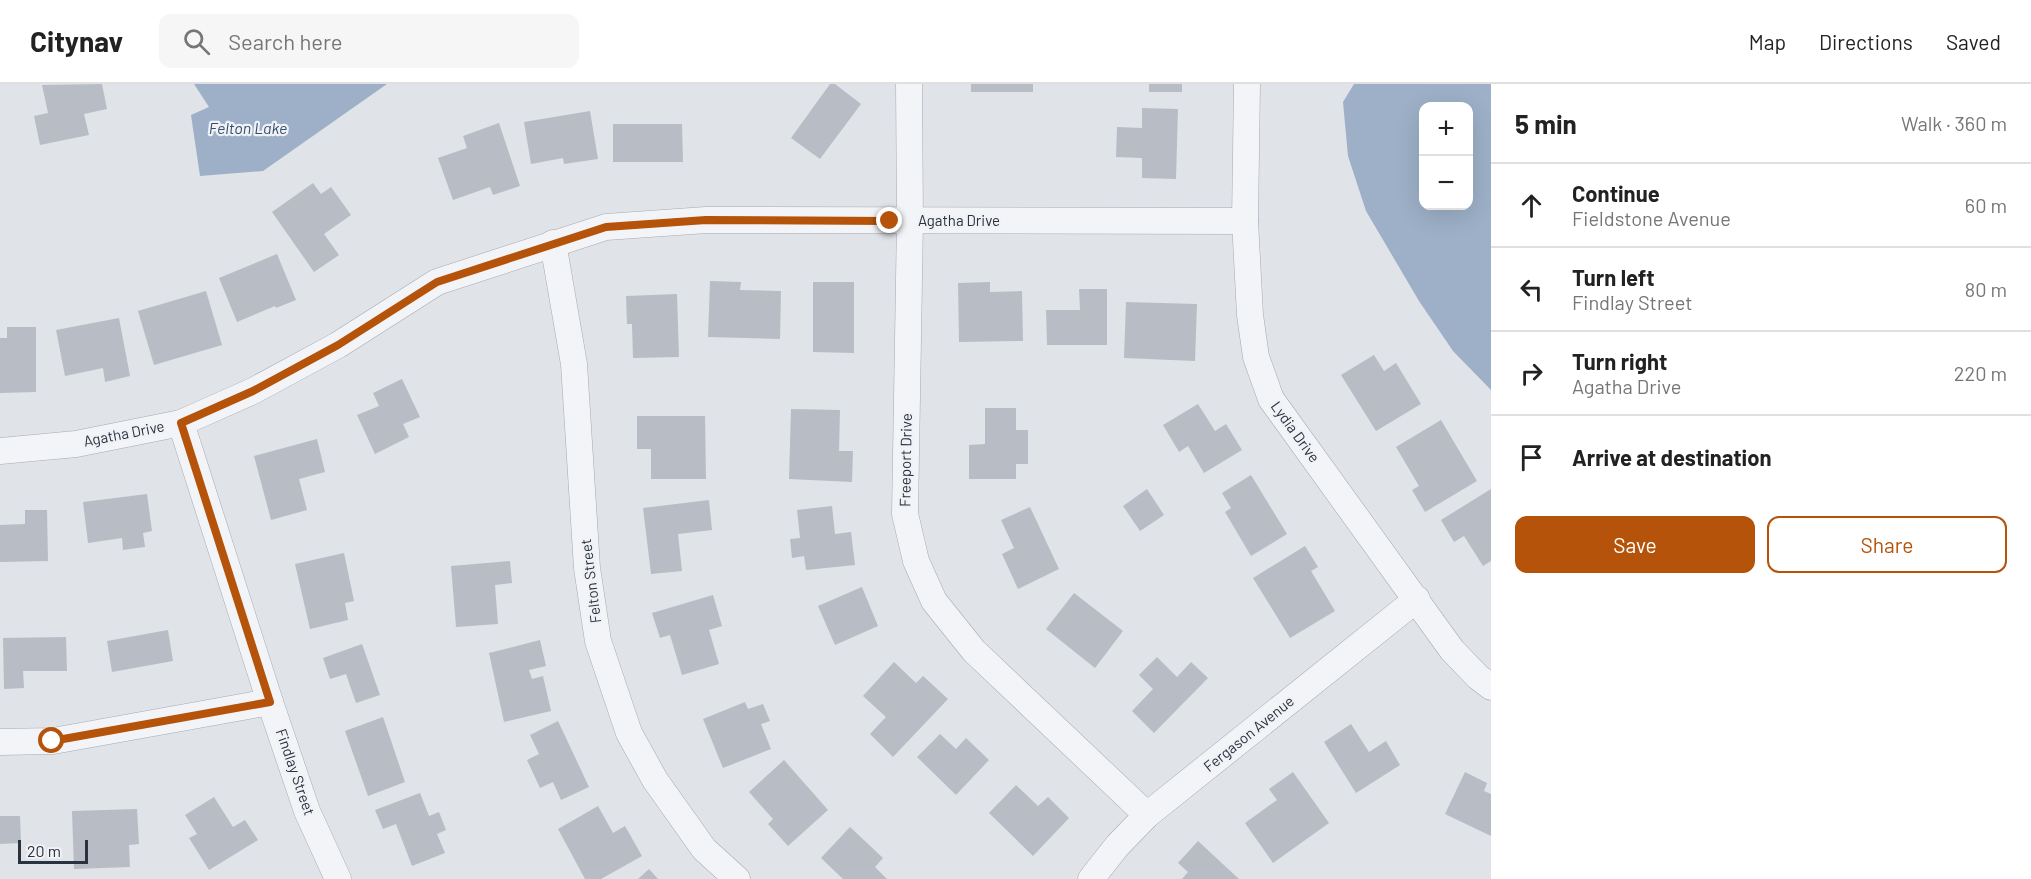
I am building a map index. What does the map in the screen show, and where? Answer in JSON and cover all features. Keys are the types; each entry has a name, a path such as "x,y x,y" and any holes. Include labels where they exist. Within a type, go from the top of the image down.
{"street":[{"name":"Freeport Drive","path":"909,84 910,221 905,514 916,561 934,601 974,651 1147,815"},
{"name":"Lydia Drive","path":"1247,84 1245,221 1250,315 1256,357 1271,399 1452,650 1491,687"},
{"name":"Agatha Drive","path":"0,451 76,444 181,423 253,391 338,345 437,282 606,227 706,220 1245,221"},
{"name":"Felton Street","path":"553,243 574,364 587,568 598,641 629,733 655,780 704,849 737,879"},
{"name":"Findlay Street","path":"181,423 307,812 339,879"},
{"name":"Fergason Avenue","path":"1091,879 1117,846 1147,815 1417,599"},
{"path":"0,742 52,741 270,702"}],"water":[{"name":"Felton Lake","path":"194,84 387,84 263,171 200,176 191,115 209,107"},
{"path":"1354,84 1491,84 1491,390 1453,351 1419,301 1366,211 1348,156 1343,102"}],"building":[{"path":"102,84 107,109 84,114 89,135 40,145 34,116 48,113 42,85"},
{"path":"830,84 835,84 861,104 820,159 791,138"},
{"path":"971,84 1033,84 1033,92 971,92"},
{"path":"1149,84 1182,84 1182,92 1149,92"},
{"path":"1142,108 1178,109 1176,179 1142,178 1142,158 1116,157 1117,127 1142,128"},
{"path":"590,111 598,159 564,164 563,158 531,164 524,122"},
{"path":"499,123 520,186 493,195 490,187 453,200 438,158 467,148 463,136"},
{"path":"613,124 682,124 683,162 613,162"},
{"path":"313,183 321,194 331,187 351,215 324,234 339,255 314,272 272,212"},
{"path":"277,254 296,300 237,322 219,278"},
{"path":"710,281 741,282 740,290 781,291 780,339 708,337"},
{"path":"813,282 854,282 854,353 813,352"},
{"path":"990,282 990,292 1022,291 1023,341 959,342 958,283"},
{"path":"1079,289 1107,289 1107,345 1047,345 1046,310 1080,310"},
{"path":"206,291 222,345 154,365 138,311"},
{"path":"677,294 679,357 633,358 632,324 627,324 626,296"},
{"path":"1126,302 1197,304 1195,361 1124,358"},
{"path":"119,318 130,376 105,382 103,368 65,376 56,330"},
{"path":"7,327 36,327 36,392 0,393 0,338 7,338"},
{"path":"1374,355 1384,371 1396,363 1421,404 1376,431 1341,375"},
{"path":"402,379 420,417 403,424 409,437 375,454 357,415 379,406 373,393"},
{"path":"1198,404 1215,431 1226,424 1242,450 1204,473 1188,446 1179,452 1163,425"},
{"path":"985,408 1016,408 1016,430 1028,430 1028,464 1016,464 1016,479 969,479 969,445 985,444"},
{"path":"791,409 840,410 839,451 853,451 852,482 789,479"},
{"path":"637,416 705,416 706,479 651,479 651,449 637,449"},
{"path":"1441,420 1477,481 1425,512 1412,490 1419,486 1396,447"},
{"path":"317,439 325,472 299,479 307,510 271,520 254,456"},
{"path":"1251,475 1287,534 1251,556 1225,512 1231,508 1222,493"},
{"path":"1147,489 1164,515 1140,531 1123,506"},
{"path":"1491,489 1491,561 1483,566 1464,536 1454,542 1441,520"},
{"path":"147,494 152,531 143,533 145,547 123,550 122,538 88,543 83,502"},
{"path":"709,500 712,530 678,534 682,571 651,574 643,508"},
{"path":"832,506 835,534 851,532 855,565 806,570 804,556 792,558 790,539 800,538 797,510"},
{"path":"1030,507 1059,569 1018,589 1002,554 1014,548 1001,520"},
{"path":"25,510 47,510 48,561 0,562 0,525 25,524"},
{"path":"1305,546 1318,567 1311,571 1335,611 1290,638 1253,578"},
{"path":"344,553 354,601 345,603 348,620 310,629 295,564"},
{"path":"510,561 512,583 495,585 498,624 456,627 451,566"},
{"path":"862,587 878,626 835,645 818,606"},
{"path":"1074,593 1123,631 1095,668 1046,629"},
{"path":"713,595 722,626 709,630 719,664 682,675 670,635 660,638 652,613"},
{"path":"168,630 173,661 112,672 107,641"},
{"path":"66,637 67,671 23,671 24,688 4,689 3,638"},
{"path":"540,640 546,666 529,670 532,679 543,676 551,711 504,722 489,653"},
{"path":"362,644 380,695 356,703 346,674 330,679 323,658"},
{"path":"1157,657 1177,677 1191,662 1208,678 1154,733 1132,711 1153,689 1139,675"},
{"path":"894,662 916,683 923,676 948,699 893,757 870,734 886,717 863,696"},
{"path":"745,702 748,709 763,704 770,721 761,724 771,749 723,768 703,719"},
{"path":"383,717 405,782 368,796 345,731"},
{"path":"558,721 589,787 561,800 553,782 540,788 527,760 539,754 530,735"},
{"path":"1351,724 1369,752 1386,741 1400,765 1356,793 1324,742"},
{"path":"940,734 956,749 966,738 989,760 956,795 917,757"},
{"path":"784,760 828,810 788,846 768,824 773,819 749,792"},
{"path":"1293,772 1329,823 1273,863 1245,823 1277,800 1269,789"},
{"path":"1465,772 1487,783 1484,791 1491,794 1491,836 1445,814"},
{"path":"1016,785 1038,806 1048,797 1069,818 1033,856 989,813"},
{"path":"420,793 429,816 439,812 446,830 437,834 445,853 412,866 396,824 383,829 375,810"},
{"path":"214,797 233,827 245,820 258,840 209,870 189,838 197,834 185,815"},
{"path":"598,806 613,833 625,826 642,856 601,879 585,879 558,829"},
{"path":"137,809 139,844 129,845 130,867 74,869 72,811"},
{"path":"0,816 20,816 21,843 0,844"},
{"path":"850,827 883,858 875,867 887,879 843,879 821,858"},
{"path":"1198,841 1239,879 1182,879 1188,872 1178,863"},
{"path":"649,869 658,879 638,879"}],"route":[{"path":"52,741 270,702 181,423 253,391 338,345 437,282 606,227 706,220 890,221"}]}
